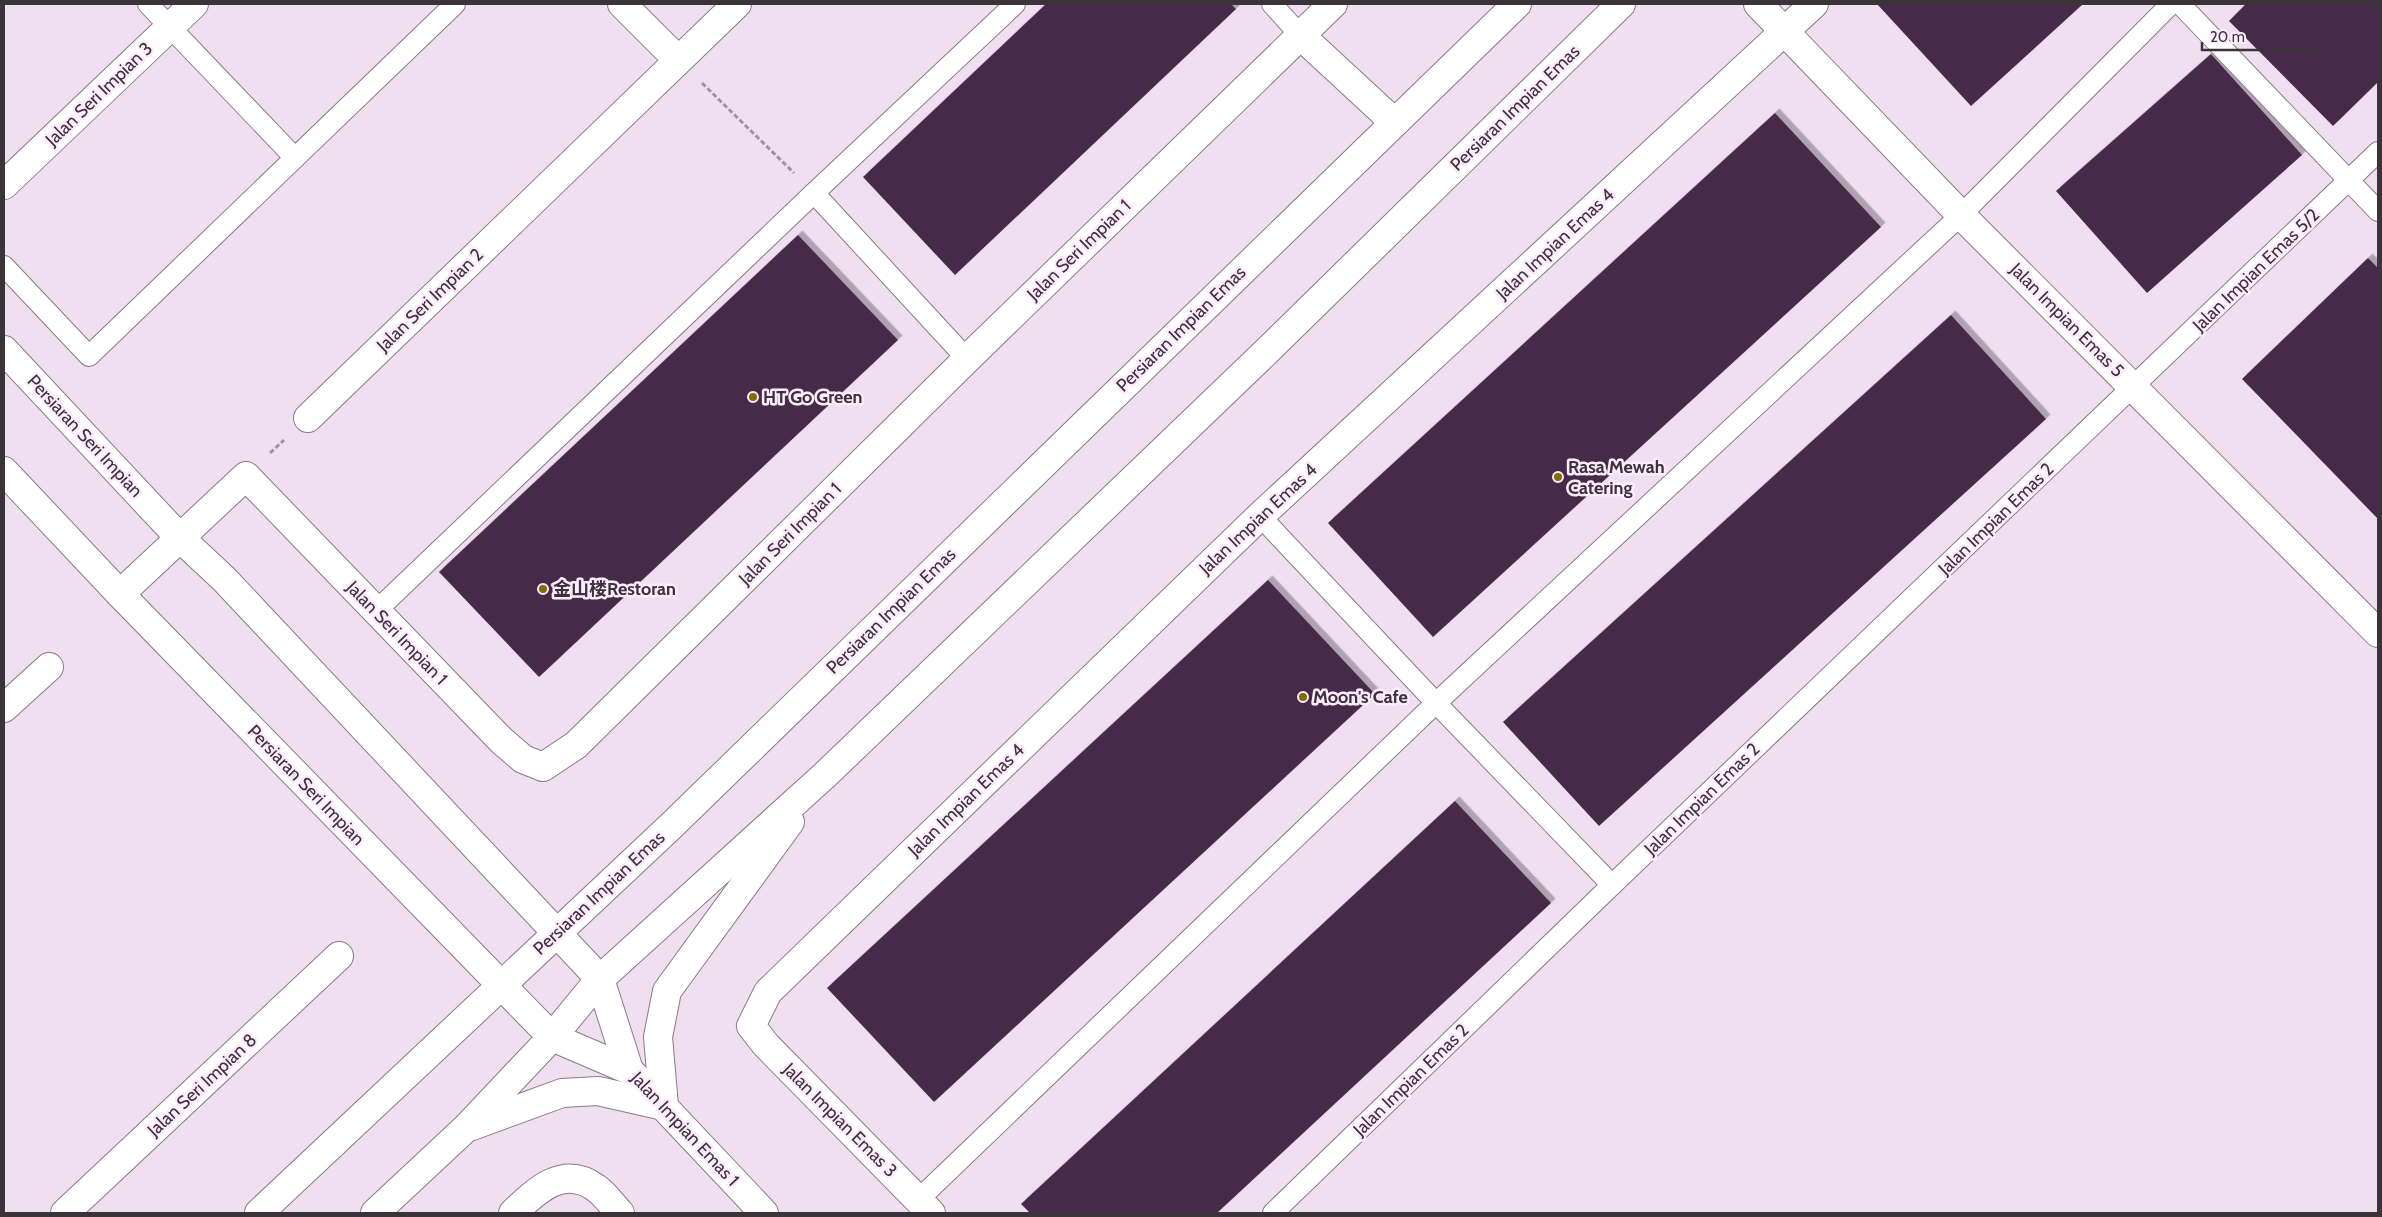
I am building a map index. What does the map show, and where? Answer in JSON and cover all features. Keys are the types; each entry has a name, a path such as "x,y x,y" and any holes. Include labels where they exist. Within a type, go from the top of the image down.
{"street":[{"name":"Jalan Seri Impian 3","path":"4,185 194,4"},
{"path":"622,4 678,60"},
{"name":"Jalan Seri Impian 2","path":"308,418 737,4"},
{"name":"Jalan Seri Impian 1","path":"246,476 502,741 522,759 544,767 576,745 967,359 1333,4"},
{"name":"Persiaran Impian Emas","path":"259,1213 685,812 1517,4"},
{"name":"Persiaran Impian Emas","path":"375,1213 466,1128 552,1037 600,979 825,775 1621,4"},
{"name":"Jalan Impian Emas 5","path":"1758,4 1961,215 2378,633"},
{"name":"Jalan Impian Emas 4","path":"751,1026 768,992 1260,516 1814,4"},
{"path":"1300,35 1394,122"},
{"name":"Persiaran Seri Impian","path":"9,365 231,586 600,979"},
{"name":"Persiaran Seri Impian","path":"4,470 120,594 500,986 552,1037 629,1070"},
{"path":"120,594 246,476"},
{"path":"4,708 49,667"},
{"path":"466,1128 562,1093 598,1091 664,1106 658,1037 667,991 825,775"},
{"name":"Jalan Seri Impian 8","path":"65,1213 339,956"},
{"name":"Jalan Impian Emas 1","path":"600,979 629,1070 764,1213"},
{"name":"Jalan Impian Emas 3","path":"751,1026 766,1046 925,1206"},
{"path":"513,1213 538,1189 563,1178 581,1180 596,1188 620,1213"}],"lane":[{"path":"148,4 296,158"},
{"path":"4,266 89,356 455,4"},
{"path":"376,610 1015,4"},
{"path":"1272,4 1300,35"},
{"path":"925,1206 1436,703 1961,215 2171,4"},
{"path":"2180,4 2378,211"},
{"name":"Jalan Impian Emas 5/2","path":"2134,387 2378,152"},
{"path":"814,193 967,359"},
{"name":"Jalan Impian Emas 2","path":"1273,1213 1612,885 2134,387"},
{"path":"1260,516 1436,703 1612,885"}],"path":[{"path":"678,60 814,193"},
{"path":"246,476 308,418"}],"building":[{"path":"1046,4 1231,4 1236,9 955,275 863,177"},
{"path":"1877,4 2083,4 1971,106"},
{"path":"2246,4 2378,4 2378,82 2333,126 2229,21"},
{"path":"2211,54 2302,155 2147,293 2056,191"},
{"path":"1775,113 1881,227 1433,637 1328,523"},
{"path":"798,235 898,340 539,677 439,572"},
{"path":"2368,258 2378,268 2378,519 2242,379"},
{"path":"1951,315 2046,419 1599,826 1503,722"},
{"path":"1268,580 1375,694 934,1102 827,988"},
{"path":"1455,801 1551,903 1217,1213 1030,1213 1021,1204"}],"place":[{"name":"HT Go Green","path":"753,397"},
{"name":"Rasa Mewah Catering","path":"1558,477"},
{"name":"金山楼Restoran","path":"543,589"},
{"name":"Moon's Cafe","path":"1303,697"}]}
